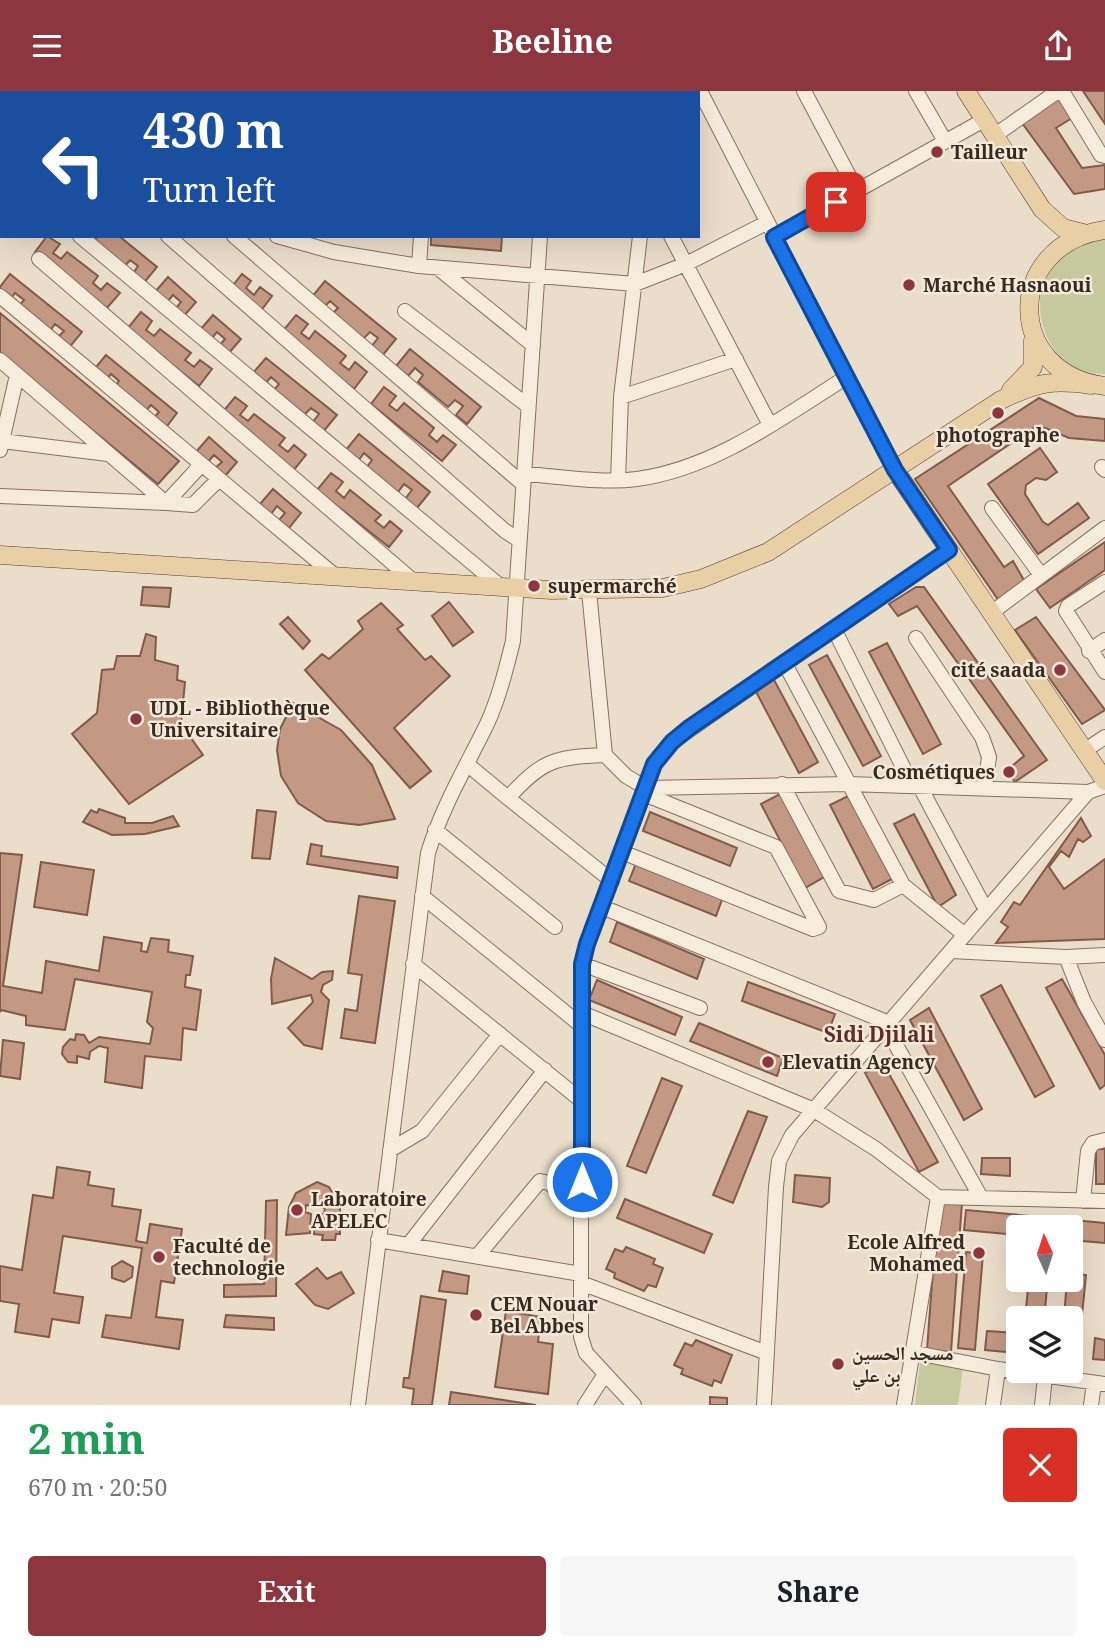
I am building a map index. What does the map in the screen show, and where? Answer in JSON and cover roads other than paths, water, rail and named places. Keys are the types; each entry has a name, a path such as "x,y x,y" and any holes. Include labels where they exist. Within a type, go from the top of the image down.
{"main road":[{"path":"966,91 1042,209 1063,228 1083,233"},
{"path":"1042,209 1049,234 1046,259"},
{"path":"1001,400 1033,367 1029,302 1034,279 1046,259 1059,246 1083,233 1105,229"},
{"path":"1031,326 1036,340 1053,364 1077,380 1098,386"},
{"path":"0,555 589,591 663,588 742,565 796,535 1001,400 1031,385 1064,380 1098,386"},
{"path":"895,470 1105,784"}],"street":[{"path":"700,91 845,379 895,470"},
{"path":"804,91 857,191"},
{"path":"916,91 945,141"},
{"path":"994,136 1060,91 1101,155 1105,156"},
{"path":"774,237 984,120"},
{"path":"284,238 334,252 419,266 635,284 686,264 766,223"},
{"path":"82,238 508,586"},
{"path":"170,238 519,540"},
{"path":"236,238 524,479 638,479 692,463 731,447 845,379"},
{"path":"419,266 421,238"},
{"path":"358,1405 428,853 435,830 501,688 513,641 508,586 519,540 540,238"},
{"path":"618,480 621,397 640,238"},
{"path":"672,238 770,425"},
{"path":"39,259 411,579"},
{"path":"438,268 533,345"},
{"path":"0,296 333,574"},
{"path":"405,311 528,406"},
{"path":"621,397 736,359"},
{"path":"0,360 166,503"},
{"path":"17,375 1,446 109,454"},
{"path":"166,503 201,465"},
{"path":"0,496 193,505 218,480"},
{"path":"992,508 1041,575"},
{"path":"991,613 1105,528"},
{"path":"634,1405 582,1347 582,964 654,764 672,742 949,550"},
{"path":"1105,582 1068,606 1066,611 1089,651 1105,672"},
{"path":"589,591 606,755 645,791 776,847 819,927 813,929 622,852"},
{"path":"834,629 986,910"},
{"path":"916,638 982,737 989,757 985,786"},
{"path":"1089,651 1105,640"},
{"path":"784,662 903,885 965,935"},
{"path":"1084,751 1105,737"},
{"path":"508,798 532,772 547,762 563,757 606,755"},
{"path":"467,764 612,881"},
{"path":"645,791 782,784 848,784 985,786 1088,792"},
{"path":"782,784 839,891 874,900 903,885"},
{"path":"764,1405 779,1161 792,1135 1088,792 1105,784"},
{"path":"435,830 555,927"},
{"path":"422,896 582,1020 814,1110 876,1149 938,1197 1105,1201"},
{"path":"602,907 867,1013 887,1026 980,1196"},
{"path":"951,951 1066,957 1105,955"},
{"path":"1066,957 1084,1002 1105,1040"},
{"path":"413,964 582,1101"},
{"path":"582,964 700,1008"},
{"path":"390,1150 422,1131 500,1034"},
{"path":"409,1244 545,1070"},
{"path":"392,1133 406,1140"},
{"path":"1083,1201 1088,1151 1093,1143 1105,1140"},
{"path":"479,1254 540,1181 549,1183 581,1210"},
{"path":"904,1405 938,1197"},
{"path":"378,1240 479,1254 581,1278 767,1353"},
{"path":"911,1352 1006,1370"},
{"path":"993,1405 998,1369"},
{"path":"585,1405 605,1374"},
{"path":"1042,1405 1044,1383"},
{"path":"1091,1405 1099,1384"}],"place":[{"name":"Tailleur","path":"937,152"},
{"name":"Marché Hasnaoui","path":"909,285"},
{"name":"photographe","path":"998,413"},
{"name":"supermarché","path":"534,586"},
{"name":"cité saada","path":"1060,670"},
{"name":"UDL - Bibliothèque Universitaire","path":"136,719"},
{"name":"Cosmétiques","path":"1009,772"},
{"name":"Elevatin Agency","path":"768,1062"},
{"name":"Laboratoire APELEC","path":"297,1210"},
{"name":"Ecole Alfred Mohamed","path":"979,1253"},
{"name":"Faculté de technologie","path":"159,1257"},
{"name":"CEM Nouar Bel Abbes","path":"476,1315"},
{"name":"مسجد الحسين بن علي","path":"838,1364"}],"district":[{"name":"Sidi Djilali","path":"879,1035"}]}
